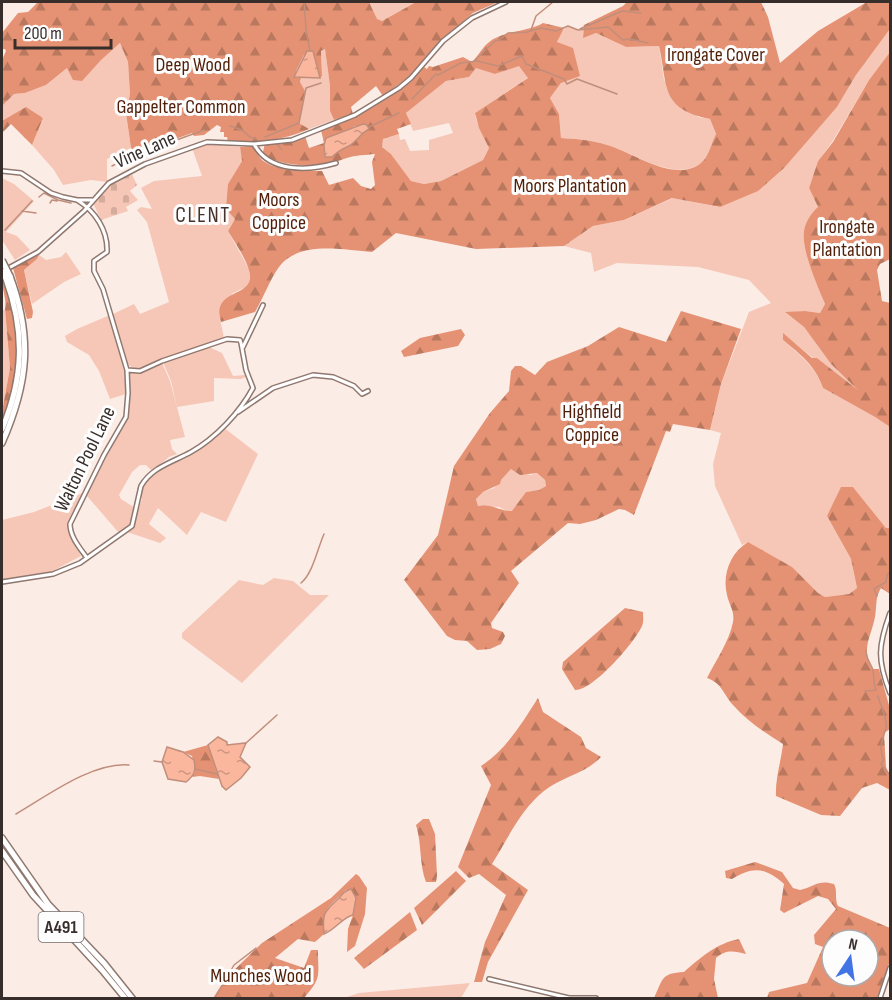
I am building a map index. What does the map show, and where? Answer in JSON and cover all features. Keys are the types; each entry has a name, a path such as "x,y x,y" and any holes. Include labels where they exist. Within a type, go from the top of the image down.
{"highway":[{"path":"2,259 15,304 20,335 20,365 12,401 2,429"},
{"path":"2,272 8,278 22,314 26,345 21,394 2,443"},
{"name":"A491","path":"2,838 48,904 104,963 132,999"},
{"name":"A491","path":"2,851 33,895 102,970 125,999"}],"street":[{"name":"Vine Lane","path":"2,272 38,252 87,208 109,183 133,169 197,144 207,142 254,144 292,140 342,121 376,104 411,78 443,41 461,29 468,21 506,2"},
{"path":"254,144 261,156 273,164 300,168 336,163"},
{"path":"2,171 21,173 51,193 77,200 92,200"},
{"path":"77,200 87,208"},
{"name":"Walton Pool Lane","path":"87,208 97,217 107,244 107,252 94,261 94,271 103,289 127,370 128,393 126,417 104,455 70,524 69,529 87,558"},
{"path":"242,349 264,305"},
{"path":"127,370 140,371 227,339 240,340 246,370 254,388 236,413"},
{"path":"2,582 53,574 80,563 132,526 144,481 164,465 198,447 236,413 273,388 313,375 333,377 354,386 362,394 368,391"},
{"path":"891,613 882,636 880,660 891,693"},
{"path":"880,999 891,968"},
{"path":"489,979 568,998 596,999"}],"green space":[{"name":"Deep Wood","path":"38,2 369,2 377,19 382,21 416,2 498,2 473,13 437,45 413,74 383,96 376,86 351,107 353,114 334,120 330,111 330,86 325,49 321,51 322,76 320,78 313,52 304,55 296,71 296,78 301,78 300,82 305,91 299,123 309,129 279,138 228,142 227,137 224,137 224,132 220,132 221,127 217,125 204,135 194,136 192,133 134,154 126,113 130,94 128,62 120,43 82,81 73,80 67,68 46,85 25,93 14,94 2,106 2,60 6,51 2,49 2,33 18,13 28,12"},
{"path":"369,2 416,2 382,21 377,20"},
{"path":"627,2 761,2 768,17 780,63 818,31 867,2 890,2 890,29 856,75 837,107 784,168 758,191 720,207 672,198 624,220 593,226 564,246 476,249 396,233 372,252 336,249 310,250 298,253 279,267 255,312 221,322 219,312 221,305 243,289 250,279 246,261 228,231 235,219 226,209 228,184 242,161 240,147 254,146 263,161 277,167 322,171 329,185 353,178 361,186 371,189 375,185 372,162 375,154 353,156 325,165 301,165 274,160 267,156 263,152 265,143 288,143 305,136 309,148 324,143 321,130 376,104 400,88 424,67 427,69 429,66 433,67 463,57 472,62 488,43 500,36 543,23 564,28 557,42 573,48 580,76 561,83 550,98 559,114 561,138 601,143 669,169 682,170 694,167 704,160 716,134 710,119 694,115 674,102 666,84 659,46 626,47 596,33 583,38 584,25","holes":["519,66 528,78 475,113 479,128 489,148 483,160 441,181 424,184 411,181 391,154 382,147 383,139 399,134 397,129 411,124 406,113 446,81 469,77 476,68 495,74","355,126 369,129 360,134 349,146 325,157 326,138 346,132"]},
{"path":"584,25 583,37 596,33 626,47 659,46 664,80 698,117 710,119 716,135 704,160 694,167 682,170 669,169 601,143 561,138 559,114 550,98 561,83 557,44 562,31 568,26 578,30"},
{"path":"890,29 890,52 869,80 818,161 809,188 818,207 807,221 805,248 825,304 820,313 805,311 786,313 804,327 831,364 863,394 783,334 783,340 812,367 823,388 890,427 890,528 886,528 853,487 827,516 851,559 857,588 849,594 825,597 791,567 748,542 742,545 715,486 713,464 721,433 710,430 721,384 749,312 771,303 749,280 698,267 617,263 594,272 591,253 564,246 593,226 624,220 673,198 718,207 811,136 837,107 856,75"},
{"path":"120,43 128,62 130,94 126,113 131,148 107,159 107,182 91,180 63,185 54,170 32,145 43,117 2,122 2,106 14,94 25,93 46,85 67,68 100,60"},
{"path":"325,49 330,86 330,111 334,120 309,129 299,123 305,93 300,82 301,78 320,78 322,76 321,51"},
{"name":"Irongate Plantation","path":"890,52 890,259 880,264 877,270 882,301 890,303 890,427 823,388 812,367 783,340 783,333 812,358 817,358 858,390 831,364 804,327 785,312 820,313 825,304 805,248 806,224 818,207 809,188 818,161 833,142 869,80"},
{"path":"519,65 529,77 475,113 477,123 489,148 483,160 441,181 424,184 411,181 391,154 382,147 383,139 399,134 400,140 405,139 410,151 429,150 429,140 453,133 449,123 413,131 406,113 446,81 469,77 476,67 495,74"},
{"path":"26,107 43,118 32,145 11,124 2,133 2,121"},
{"path":"207,144 240,147 242,161 228,184 235,219 228,231 249,269 251,278 248,286 233,293 219,314 224,338 139,369 133,369 128,364 113,314 134,304 140,314 169,302 147,222 137,210 141,207 152,209 141,188 154,181 202,176 192,148"},
{"path":"131,172 137,185 130,191 138,200 126,207 128,211 101,220 93,203 112,183"},
{"path":"2,178 14,184 34,201 6,232 17,236 30,250 15,260 2,240"},
{"path":"66,252 81,274 64,282 32,304 24,270 39,255 46,260 61,257"},
{"path":"39,255 24,270 33,312 32,318 27,319 13,268"},
{"path":"2,279 14,313 17,350 13,388 2,422 10,368"},
{"path":"5,309 10,368 2,412 2,311"},
{"name":"Highfield Coppice","path":"681,311 741,329 721,384 710,430 673,424 670,432 666,431 634,515 619,509 596,520 580,524 568,523 511,571 519,583 491,623 492,628 503,632 505,636 501,644 490,649 477,650 467,641 455,640 447,636 404,580 438,535 454,466 490,413 509,391 511,371 515,366 521,366 535,375 547,362 588,346 619,327 666,342","holes":["511,469 520,475 537,473 545,480 546,486 539,490 526,492 512,511 478,506 476,499 483,492 500,484"]},
{"path":"110,315 124,370 126,394 110,399 99,371 89,355 67,342 65,336"},
{"path":"461,329 465,335 458,346 404,357 401,351 420,338"},
{"path":"209,347 222,353 233,376 245,375 246,377 241,379 214,378 214,401 177,407 171,381 163,362"},
{"path":"162,363 170,381 185,437 170,440 172,449 177,454 169,457 152,471 146,465 140,465 132,472 119,495 121,499 135,508 130,525 119,533 87,496 105,456 128,417 129,372 142,372"},
{"path":"223,427 258,454 226,522 201,512 187,535 158,508 149,524 166,538 160,543 127,532 132,528 142,499 140,494 142,485 171,461 199,449"},
{"path":"511,468 530,475 537,473 545,480 546,486 539,490 526,492 513,511 499,507 478,506 476,499 483,492 494,488"},
{"path":"841,487 853,487 886,528 890,528 890,594 881,588 879,591 867,655 872,669 879,669 890,709 890,729 884,733 890,790 877,783 862,788 840,816 821,815 776,796 783,744 744,716 719,686 707,678 725,644 733,622 733,611 726,587 729,565 736,552 748,542 792,567 825,597 849,594 857,588 851,559 827,516"},
{"path":"83,493 68,524 71,537 81,556 45,575 2,580 2,520 34,512"},
{"path":"274,578 293,581 310,595 329,595 242,683 182,638 182,633 239,580 263,585"},
{"path":"625,608 643,612 643,624 638,633 622,654 602,674 592,683 575,690 562,669 563,662"},
{"path":"538,698 543,712 581,737 586,748 601,757 588,768 551,786 536,798 515,825 492,864 528,890 488,962 482,982 474,982 485,942 506,895 479,874 469,878 458,867 491,785 481,766 506,744"},
{"path":"208,745 219,779 192,777 195,772 192,756 183,752"},
{"path":"423,819 429,819 435,834 436,882 426,882 422,868 416,825"},
{"path":"755,862 782,872 793,888 800,890 820,883 834,884 838,906 890,928 890,961 877,998 767,998 769,992 807,983 820,954 820,988 880,988 880,928 820,928 820,946 815,944 814,935 836,909 828,899 818,896 784,913 780,910 784,884 771,874 753,870 732,879 726,878 725,871"},
{"path":"456,871 466,881 422,925 414,908"},
{"name":"Munches Wood","path":"356,874 367,888 365,914 355,946 347,952 348,929 356,898 346,890 326,913 324,934 315,942 298,939 275,958 304,968 311,950 318,950 318,976 304,998 213,998 226,978 262,943 331,898"},
{"path":"410,912 417,930 364,969 354,958"},
{"path":"739,939 746,954 730,952 723,953 716,958 714,979 718,998 654,998 664,978 671,974 684,972 716,948"},
{"path":"470,983 461,998 344,998 359,993"}],"water":[{"path":"307,51 313,51 320,78 294,77"},
{"path":"363,124 369,129 332,157 325,157 326,138"},
{"path":"218,737 227,742 227,745 246,743 240,757 250,767 226,790 222,786 208,745"},
{"path":"167,747 183,752 194,760 194,772 186,782 168,779 162,762"},
{"path":"351,889 356,898 353,915 324,934 323,921 327,910 343,893"}],"waterway":[{"path":"304,2 310,51"},
{"path":"531,30 536,16 553,2"},
{"path":"580,29 622,11 641,13"},
{"path":"474,61 495,41 508,33 527,32 541,28 556,31 568,26 578,30 608,27 623,40 630,39 648,43"},
{"path":"412,99 436,74 461,63 477,61 498,66 522,56 526,64 564,79 567,84 577,79 617,94"},
{"path":"265,137 299,123 306,88 321,83"},
{"path":"369,127 399,113"},
{"path":"230,126 256,139"},
{"path":"124,159 204,130"},
{"path":"274,143 282,150"},
{"path":"112,166 120,162"},
{"path":"39,197 44,193 71,203"},
{"path":"50,203 52,200 57,201"},
{"path":"5,230 32,201"},
{"path":"22,211 36,213"},
{"path":"301,583 312,567 324,534"},
{"path":"877,596 874,589 886,582 890,572"},
{"path":"866,650 873,670 876,690"},
{"path":"865,691 876,690"},
{"path":"878,696 886,724 881,748 884,760 881,764 890,775"},
{"path":"246,743 277,715"},
{"path":"154,761 162,762"},
{"path":"16,814 85,774 100,769 129,765"},
{"path":"195,769 217,774"},
{"path":"215,998 234,965 256,948"}],"district":[{"name":"CLENT","path":"203,215"}],"park label":[{"name":"Irongate Cover","path":"716,55"},
{"name":"Gappelter Common","path":"181,107"},
{"name":"Moors Plantation","path":"570,186"},
{"name":"Moors Coppice","path":"279,212"}]}
